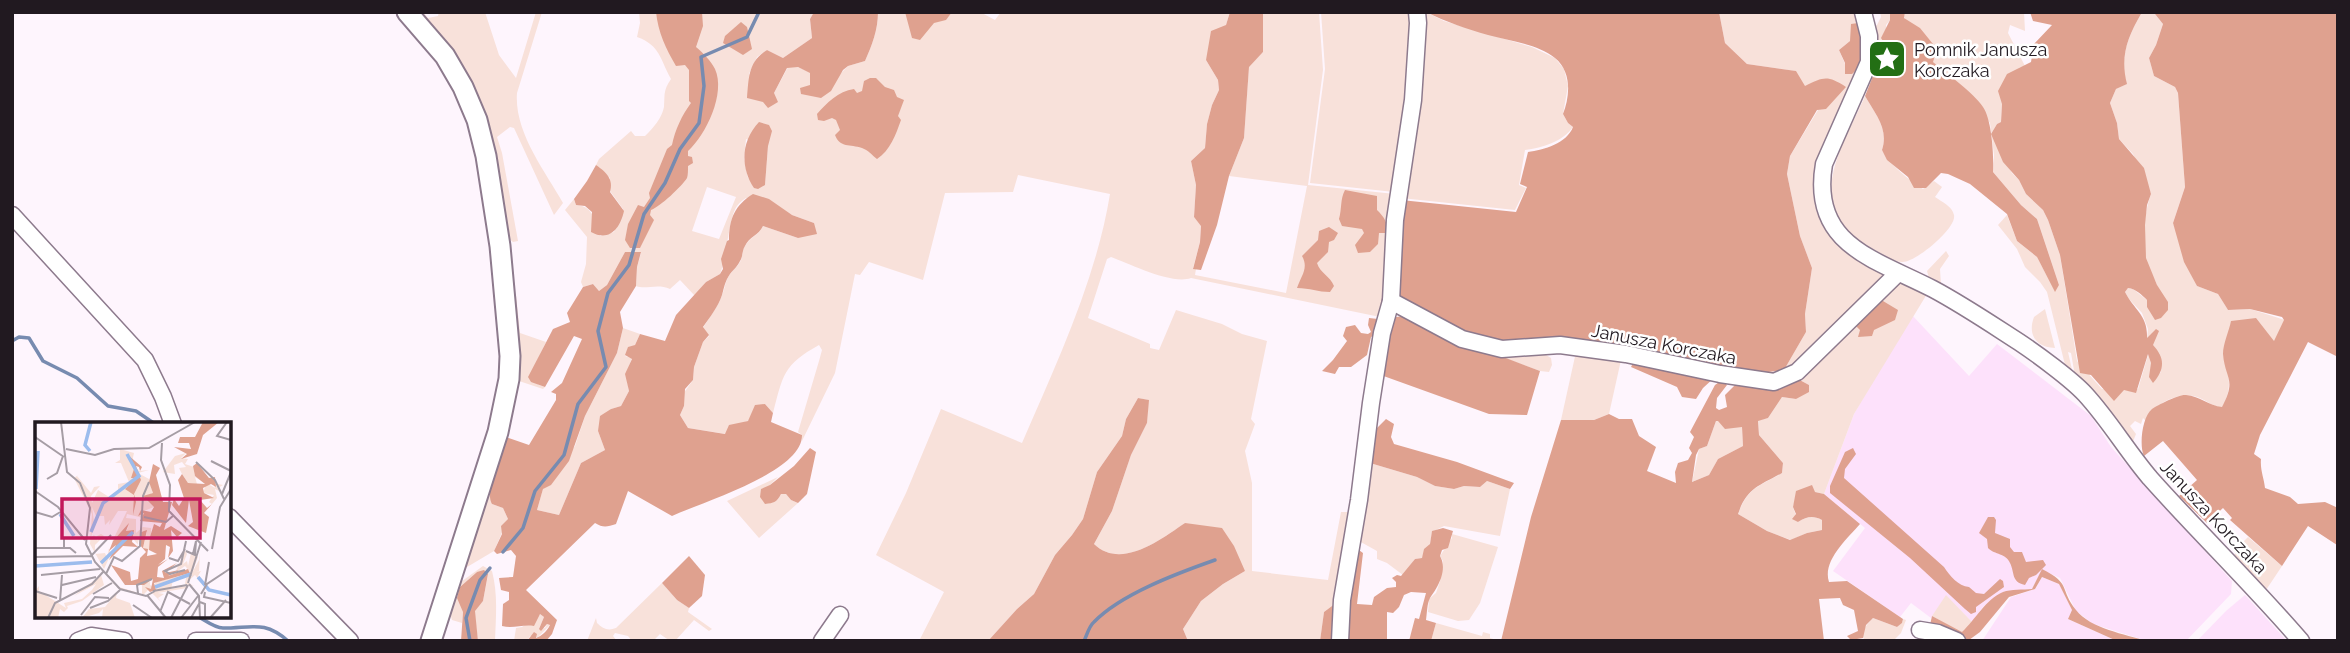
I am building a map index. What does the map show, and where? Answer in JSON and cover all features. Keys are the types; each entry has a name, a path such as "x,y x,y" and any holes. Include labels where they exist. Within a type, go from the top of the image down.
{"main road":[{"path":"407,12 445,56 463,87 477,120 486,156 500,246 510,356 509,379 498,432 432,641"}],"street":[{"path":"1340,641 1342,600 1359,500 1369,414 1382,333 1391,301 1395,220 1413,100 1419,23 1417,12"},
{"name":"Janusza Korczaka","path":"1863,12 1870,37 1869,62 1824,164 1821,192 1823,207 1839,235 1847,244 1936,291 2021,344 2084,393 2149,476 2301,641"},
{"path":"12,215 145,360 172,422"},
{"name":"Janusza Korczaka","path":"1391,301 1462,339 1502,349 1560,345 1626,354 1720,374 1774,382 1797,372 1898,273"},
{"path":"231,519 349,640"},
{"path":"822,641 840,615"},
{"path":"1920,631 1938,633 1957,641"},
{"path":"78,641 91,636 124,641"},
{"path":"196,641 241,641"}],"shaded area":[{"path":"417,12 423,12 428,18 438,16 439,12 485,12 499,55 516,78 536,12 542,12 517,93 517,108 525,137 563,203 554,215 514,128 510,127 497,137 518,241 513,242 508,238 499,186"},
{"path":"639,12 814,12 810,19 812,38 783,58 767,50 757,57 749,74 774,93 788,67 798,67 810,72 811,85 801,94 838,76 848,66 865,61 876,31 878,12 901,12 933,22 952,12 980,12 995,20 1001,12 1230,12 1226,25 1206,60 1218,80 1219,90 1207,124 1205,148 1191,161 1196,185 1194,217 1201,225 1200,242 1193,268 1196,269 1195,275 1286,293 1307,186 1229,176 1244,138 1249,66 1263,52 1263,12 1319,12 1323,70 1308,185 1395,194 1380,317 1191,278 1173,279 1111,257 1107,259 1088,318 1159,350 1176,310 1267,341 1251,419 1255,424 1245,451 1252,483 1252,571 1328,580 1341,512 1348,512 1352,516 1336,603 1324,612 1320,641 1188,641 1183,629 1201,601 1245,571 1185,523 1152,544 1128,553 1116,554 1094,544 1112,511 1131,455 1147,423 1148,400 1138,398 1126,419 1122,436 1097,472 1083,519 1055,555 1034,594 988,641 919,641 944,592 876,555 906,493 941,409 1022,443 1062,351 1085,289 1104,226 1110,194 1018,175 1013,192 945,193 923,280 869,262 860,275 855,274 835,373 802,441 802,435 798,432 822,350 819,345 798,359 786,372 773,413 765,404 748,421 726,434 688,428 680,415 684,406 683,394 693,380 694,367 703,342 709,336 703,328 719,303 728,277 740,262 745,246 763,226 798,238 814,223 746,198 734,211 720,274 706,282 695,296 680,280 670,289 636,286 641,253 625,252 607,285 599,291 593,284 583,287 581,282 586,264 587,237 565,210 574,199 576,205 587,208 590,212 600,236 614,232 623,209 610,191 610,178 596,165 599,159 631,131 635,136 645,136 651,130 663,111 666,90 671,79 655,49 637,37","holes":["746,139 768,146 765,185 748,178 744,159","707,187 736,197 719,239 692,231"]},
{"path":"656,12 702,12 703,26 696,47 715,69 718,90 707,124 688,151 693,163 688,166 687,178 660,205 651,210 650,215 654,220 640,248 630,248 625,240 628,224 638,205 644,207 650,198 649,193 667,149 672,145 679,123 691,103 689,70 685,65 676,66 672,60"},
{"path":"814,12 878,12 876,31 865,61 843,70 831,91 821,98 801,94 800,88 810,85 810,73 798,67 787,68 774,93 778,102 768,108 763,102 747,98 748,83 756,60 767,50 783,58 812,38 810,19"},
{"path":"905,12 952,12 946,20 934,23 920,40 912,38"},
{"path":"1230,12 1263,12 1263,52 1249,67 1244,138 1229,176 1217,225 1201,270 1193,269 1201,226 1194,217 1196,185 1191,161 1205,148 1207,124 1219,90 1218,80 1206,60 1211,31 1226,25"},
{"path":"1321,12 1412,12 1413,41 1394,192 1310,183 1325,69"},
{"path":"1418,12 1426,12 1444,21 1532,47 1555,58 1564,69 1568,86 1563,114 1573,127 1552,143 1525,150 1519,185 1526,188 1515,210 1401,198"},
{"path":"1426,12 1719,12 1725,43 1747,64 1796,71 1805,86 1826,79 1846,87 1826,109 1817,110 1790,156 1787,174 1800,236 1812,268 1805,314 1806,332 1784,370 1746,375 1490,343 1448,327 1400,297 1395,283 1401,200 1516,212 1527,187 1520,184 1528,152 1560,141 1573,127 1563,114 1568,92 1567,77 1555,58 1532,46 1472,30"},
{"path":"1719,12 1855,12 1858,23 1850,41 1839,50 1845,64 1854,69 1861,66 1821,153 1817,202 1882,270 1884,278 1800,364 1784,370 1806,332 1805,314 1812,268 1800,236 1787,174 1790,156 1818,110 1795,71 1747,64 1725,43"},
{"path":"1880,12 1890,12 1890,20 1886,25 1888,50 1895,65 1877,66 1877,57 1888,61 1889,57 1877,55 1875,26 1881,17"},
{"path":"1890,12 1905,12 1904,18 1920,28 1937,49 1933,62 1983,107 1993,148 1993,172 2021,205 2037,219 2059,285 2055,292 2037,257 2017,241 2007,214 1970,184 1941,173 1926,188 1914,188 1908,177 1887,160 1882,150 1882,128 1865,96 1877,66 1895,65 1881,38 1890,20"},
{"path":"1905,12 2024,12 2025,31 2010,25 2008,33 2025,66 2019,68 2002,104 2001,122 1991,133 1990,123 1963,88 1933,62 1904,17"},
{"path":"2030,12 2338,12 2338,357 2308,342 2260,435 2254,454 2261,459 2265,488 2290,497 2298,504 2325,502 2338,508 2337,545 2308,526 2282,566 2230,520 2232,518 2223,508 2207,523 2179,496 2197,480 2163,441 2144,456 2142,432 2152,409 2183,395 2222,407 2229,390 2223,354 2231,321 2256,318 2274,341 2284,320 2282,317 2250,309 2228,310 2218,294 2197,286 2184,262 2173,223 2185,187 2178,93 2175,87 2154,76 2149,58 2163,24 2155,14 2141,14 2136,23 2125,56 2127,84 2116,89 2110,103 2119,139 2144,168 2151,194 2145,225 2146,258 2157,285 2168,302 2168,310 2155,320 2143,296 2128,288 2125,292 2143,318 2147,338 2156,329 2159,331 2153,345 2160,354 2162,364 2153,383 2149,377 2151,363 2148,354 2136,393 2124,390 2114,401 2091,375 2080,373 2060,255 2048,220 2043,210 2026,194 2019,180 2003,162 1991,134 2001,122 2002,104 1998,91 2007,74 2031,62 2034,44 2052,25 2033,21"},
{"path":"2141,14 2155,14 2163,24 2149,58 2154,76 2175,87 2178,93 2185,187 2173,223 2197,286 2218,294 2228,310 2250,309 2285,320 2274,342 2223,353 2229,381 2228,394 2222,408 2190,396 2167,400 2154,409 2146,421 2143,418 2141,424 2135,421 2130,426 2136,434 2132,444 2108,409 2075,376 2071,353 2068,352 2073,374 2066,369 2047,292 2025,267 2017,249 1998,225 2007,215 2017,241 2037,257 2055,291 2059,285 2037,219 2021,205 1993,172 1991,135 2026,194 2043,210 2048,220 2060,255 2077,361 2102,389 2138,389 2149,352 2151,363 2161,373 2147,339 2148,329 2142,313 2125,292 2128,288 2133,289 2147,300 2157,285 2147,262 2144,244 2145,218 2151,194 2133,154 2119,139 2110,103 2116,89 2126,84 2124,56 2136,23"},
{"path":"741,22 747,27 752,49 743,55 723,43 725,36"},
{"path":"1858,23 1863,45 1861,66 1852,74 1845,74 1845,63 1839,50 1850,41 1851,24"},
{"path":"876,78 904,100 895,136 886,152 877,159 864,149 840,142 835,135 840,130 836,120 818,120 817,114 843,92 854,89 857,93 862,91 864,81"},
{"path":"1865,96 1882,128 1882,150 1885,156 1900,172 1923,189 1934,181 1942,187 1935,197 1949,207 1954,215 1949,228 1942,236 1908,261 1899,262 1892,259 1855,237 1840,221 1832,202 1835,166"},
{"path":"759,122 769,125 772,131 765,185 758,189 754,188 749,180 744,154 749,137"},
{"path":"596,165 608,176 611,183 610,192 624,211 617,228 603,235 591,232 592,212 585,206 576,205 574,199"},
{"path":"1345,190 1377,196 1377,210 1385,220 1387,229 1386,233 1379,233 1378,244 1370,252 1358,253 1355,245 1364,233 1362,229 1342,226 1339,219"},
{"path":"753,194 769,199 792,215 814,223 817,234 798,238 763,226 747,243 742,258 727,279 718,304 703,327 709,335 703,342 694,367 693,380 685,389 684,406 680,415 688,428 725,434 729,425 748,421 755,405 765,404 773,413 771,422 802,435 798,449 786,461 749,484 672,516 628,491 616,524 600,526 595,523 526,590 557,620 546,641 527,641 534,632 537,634 536,638 550,625 547,624 541,631 539,629 544,617 540,614 534,626 502,626 503,604 509,600 509,592 501,590 499,578 513,577 516,556 511,550 497,554 494,551 502,534 501,526 508,519 503,508 492,504 490,490 506,437 529,445 556,400 556,394 551,392 562,383 582,339 574,336 545,387 531,382 528,377 553,329 570,322 567,313 583,287 593,284 599,291 607,285 625,252 641,252 636,286 620,312 623,328 617,353 585,416 569,461 551,485 543,489 537,510 559,515 581,463 605,450 598,431 600,416 621,406 629,391 625,374 632,359 625,355 628,347 635,345 640,334 665,341 676,315 706,282 720,274 723,269 721,259 729,240 734,213"},
{"path":"1329,227 1338,233 1334,240 1329,242 1328,252 1317,263 1334,286 1330,292 1297,288 1305,268 1302,256 1318,240 1319,231"},
{"path":"1946,251 1949,256 1940,269 1941,285 1929,278 1927,271"},
{"path":"1904,281 1927,294 1854,414 1824,494 1815,492 1796,497 1793,507 1798,522 1810,517 1818,518 1822,520 1822,530 1791,540 1767,531 1738,514 1750,493 1782,473 1783,463 1759,435 1758,420 1768,418 1782,397 1796,399 1809,385 1796,378 1896,283"},
{"path":"516,295 520,333 546,342 529,377 545,387 543,389 519,381 507,432 511,299"},
{"path":"1878,298 1898,310 1895,320 1874,330 1872,336 1858,337 1860,330 1855,325"},
{"path":"2045,309 2055,348 2043,346 2033,335 2034,317"},
{"path":"1912,315 1969,376 1997,344 2091,416 2111,447 2232,581 2231,594 2186,641 2147,641 2093,624 2076,611 2060,578 2042,570 2032,589 2003,592 1984,606 1972,622 1946,596 1931,618 1911,603 1900,617 1833,571 1865,528 1824,494 1854,414"},
{"path":"1403,316 1540,371 1527,415 1489,414 1378,374 1390,318"},
{"path":"1369,318 1378,319 1376,334 1371,337 1367,355 1351,367 1339,367 1335,374 1322,371 1347,341 1343,336 1346,327 1355,325 1361,333 1368,334 1371,332"},
{"path":"623,328 640,334 625,356 632,358 626,374 629,391 621,406 611,409 598,431 605,450 581,463 559,515 537,510 543,489 575,446 585,416 617,353"},
{"path":"1576,352 1621,360 1609,414 1594,420 1561,420"},
{"path":"1543,353 1551,358 1549,372 1504,358"},
{"path":"1634,361 1715,377 1696,399 1682,397 1677,387 1631,367"},
{"path":"1796,378 1809,385 1809,392 1796,399 1782,397 1768,418 1758,421 1759,435 1783,463 1782,473 1750,493 1738,514 1767,531 1790,540 1822,530 1822,520 1818,518 1810,517 1798,522 1792,519 1796,514 1793,507 1796,491 1812,485 1815,492 1824,494 1860,524 1832,558 1829,582 1847,581 1903,619 1902,623 1897,627 1873,618 1866,625 1863,638 1851,640 1847,636 1858,631 1854,610 1843,605 1840,598 1819,599 1824,641 1501,641 1531,517 1561,420 1594,420 1609,414 1619,419 1632,419 1639,436 1656,447 1647,471 1676,483 1678,463 1688,460 1692,453 1689,448 1694,437 1690,432 1715,385 1722,380 1727,385 1717,398 1716,408 1719,410 1727,407 1725,395 1736,384 1771,388","holes":["1718,421 1725,429 1742,427 1743,446 1718,459 1709,475 1692,482 1696,455 1699,449 1707,446"]},
{"path":"1138,398 1149,400 1147,423 1131,455 1112,511 1094,544 1116,554 1128,553 1152,544 1185,523 1222,528 1245,571 1201,601 1183,629 1188,641 988,641 1034,594 1055,555 1083,519 1097,472 1122,436 1126,419"},
{"path":"1386,419 1394,424 1391,437 1394,444 1457,462 1514,483 1510,489 1487,481 1480,487 1464,486 1454,489 1435,486 1417,477 1370,463 1377,428"},
{"path":"1718,420 1742,427 1743,446 1718,459 1709,475 1692,482 1699,449 1707,446"},
{"path":"1369,438 1376,441 1370,463 1417,477 1435,486 1454,489 1464,486 1480,487 1487,481 1510,489 1500,536 1444,526 1432,532 1430,544 1422,558 1415,559 1403,575 1377,559 1377,551 1359,541"},
{"path":"498,448 492,504 503,508 508,519 494,551 462,570"},
{"path":"810,448 816,452 807,494 798,503 786,494 781,494 775,502 765,504 760,497 761,489 794,466"},
{"path":"1853,448 1856,454 1845,469 1844,478 1961,585 1984,594 2000,579 2004,587 1976,607 1976,612 1971,614 1910,558 1830,493 1830,486 1845,452"},
{"path":"778,477 770,485 765,503 775,502 781,494 786,494 798,503 759,538 727,501"},
{"path":"1988,517 1994,517 1996,520 1995,533 2010,539 2010,547 2014,552 2022,552 2026,562 2043,560 2046,565 2029,578 2025,585 2015,579 2008,560 1988,548 1987,539 1979,533"},
{"path":"1443,528 1453,531 1448,548 1442,550 1440,556 1443,567 1439,584 1428,603 1426,620 1436,623 1431,641 1409,641 1426,593 1411,592 1404,595 1393,613 1387,612 1387,641 1320,641 1324,612 1336,603 1356,548 1363,553 1357,604 1372,605 1374,597 1387,588 1396,587 1392,578 1401,576 1415,559 1422,558 1424,549 1430,544 1432,531"},
{"path":"1452,534 1498,547 1480,603 1469,620 1458,621 1428,612 1429,599 1436,593 1440,581 1443,561 1440,556"},
{"path":"2248,537 2282,566 2266,590 2234,555"},
{"path":"689,556 705,575 702,596 689,608 677,600 662,583"},
{"path":"483,566 492,571 494,580 495,641 478,641 474,610 483,601 488,575 477,572 460,587 462,623 452,620 450,613 458,584"},
{"path":"2042,569 2058,579 2076,610 2090,622 2147,641 2117,641 2068,619 2072,610 2059,584 2042,577 2035,589 2009,597 1980,632 1969,640 1962,640 1930,625 1932,616 1962,632 1997,595 2010,590 2032,589"},
{"path":"484,570 488,574 483,601 475,611 478,641 461,641 463,612 457,598 460,587 477,572"},
{"path":"2042,577 2059,584 2072,610 2068,619 2117,641 1982,641 2011,597 2035,589"},
{"path":"662,583 677,600 689,608 688,612 712,629 709,631 694,620 675,641 670,641 660,634 653,641 632,641 628,636 615,633 613,636 617,641 587,641 596,618 597,623 604,628 616,628"},
{"path":"1946,595 1972,622 1962,633 1932,616"},
{"path":"2245,595 2287,641 2197,641 2226,611"},
{"path":"540,614 544,617 539,629 550,625 538,637 530,636 527,641 514,641 516,628 522,627"},
{"path":"1873,618 1897,627 1903,619 1906,620 1901,633 1893,641 1864,639 1864,631"},
{"path":"1436,623 1482,636 1483,632 1500,641 1431,641"}],"waterway":[{"path":"503,552 523,528 535,491 564,455 578,404 606,367 598,331 608,293 629,265 644,214 665,183 680,149 699,123 704,86 701,57 747,37 759,12"},
{"path":"12,341 19,337 29,338 43,361 77,378 108,406 136,411 152,422"},
{"path":"1084,641 1092,624 1119,602 1168,578 1215,560"},
{"path":"470,641 466,618 480,580 490,568"},
{"path":"201,618 220,628 265,628 280,634 288,641"}],"place":[{"name":"Pomnik Janusza Korczaka","path":"1887,59"}]}
